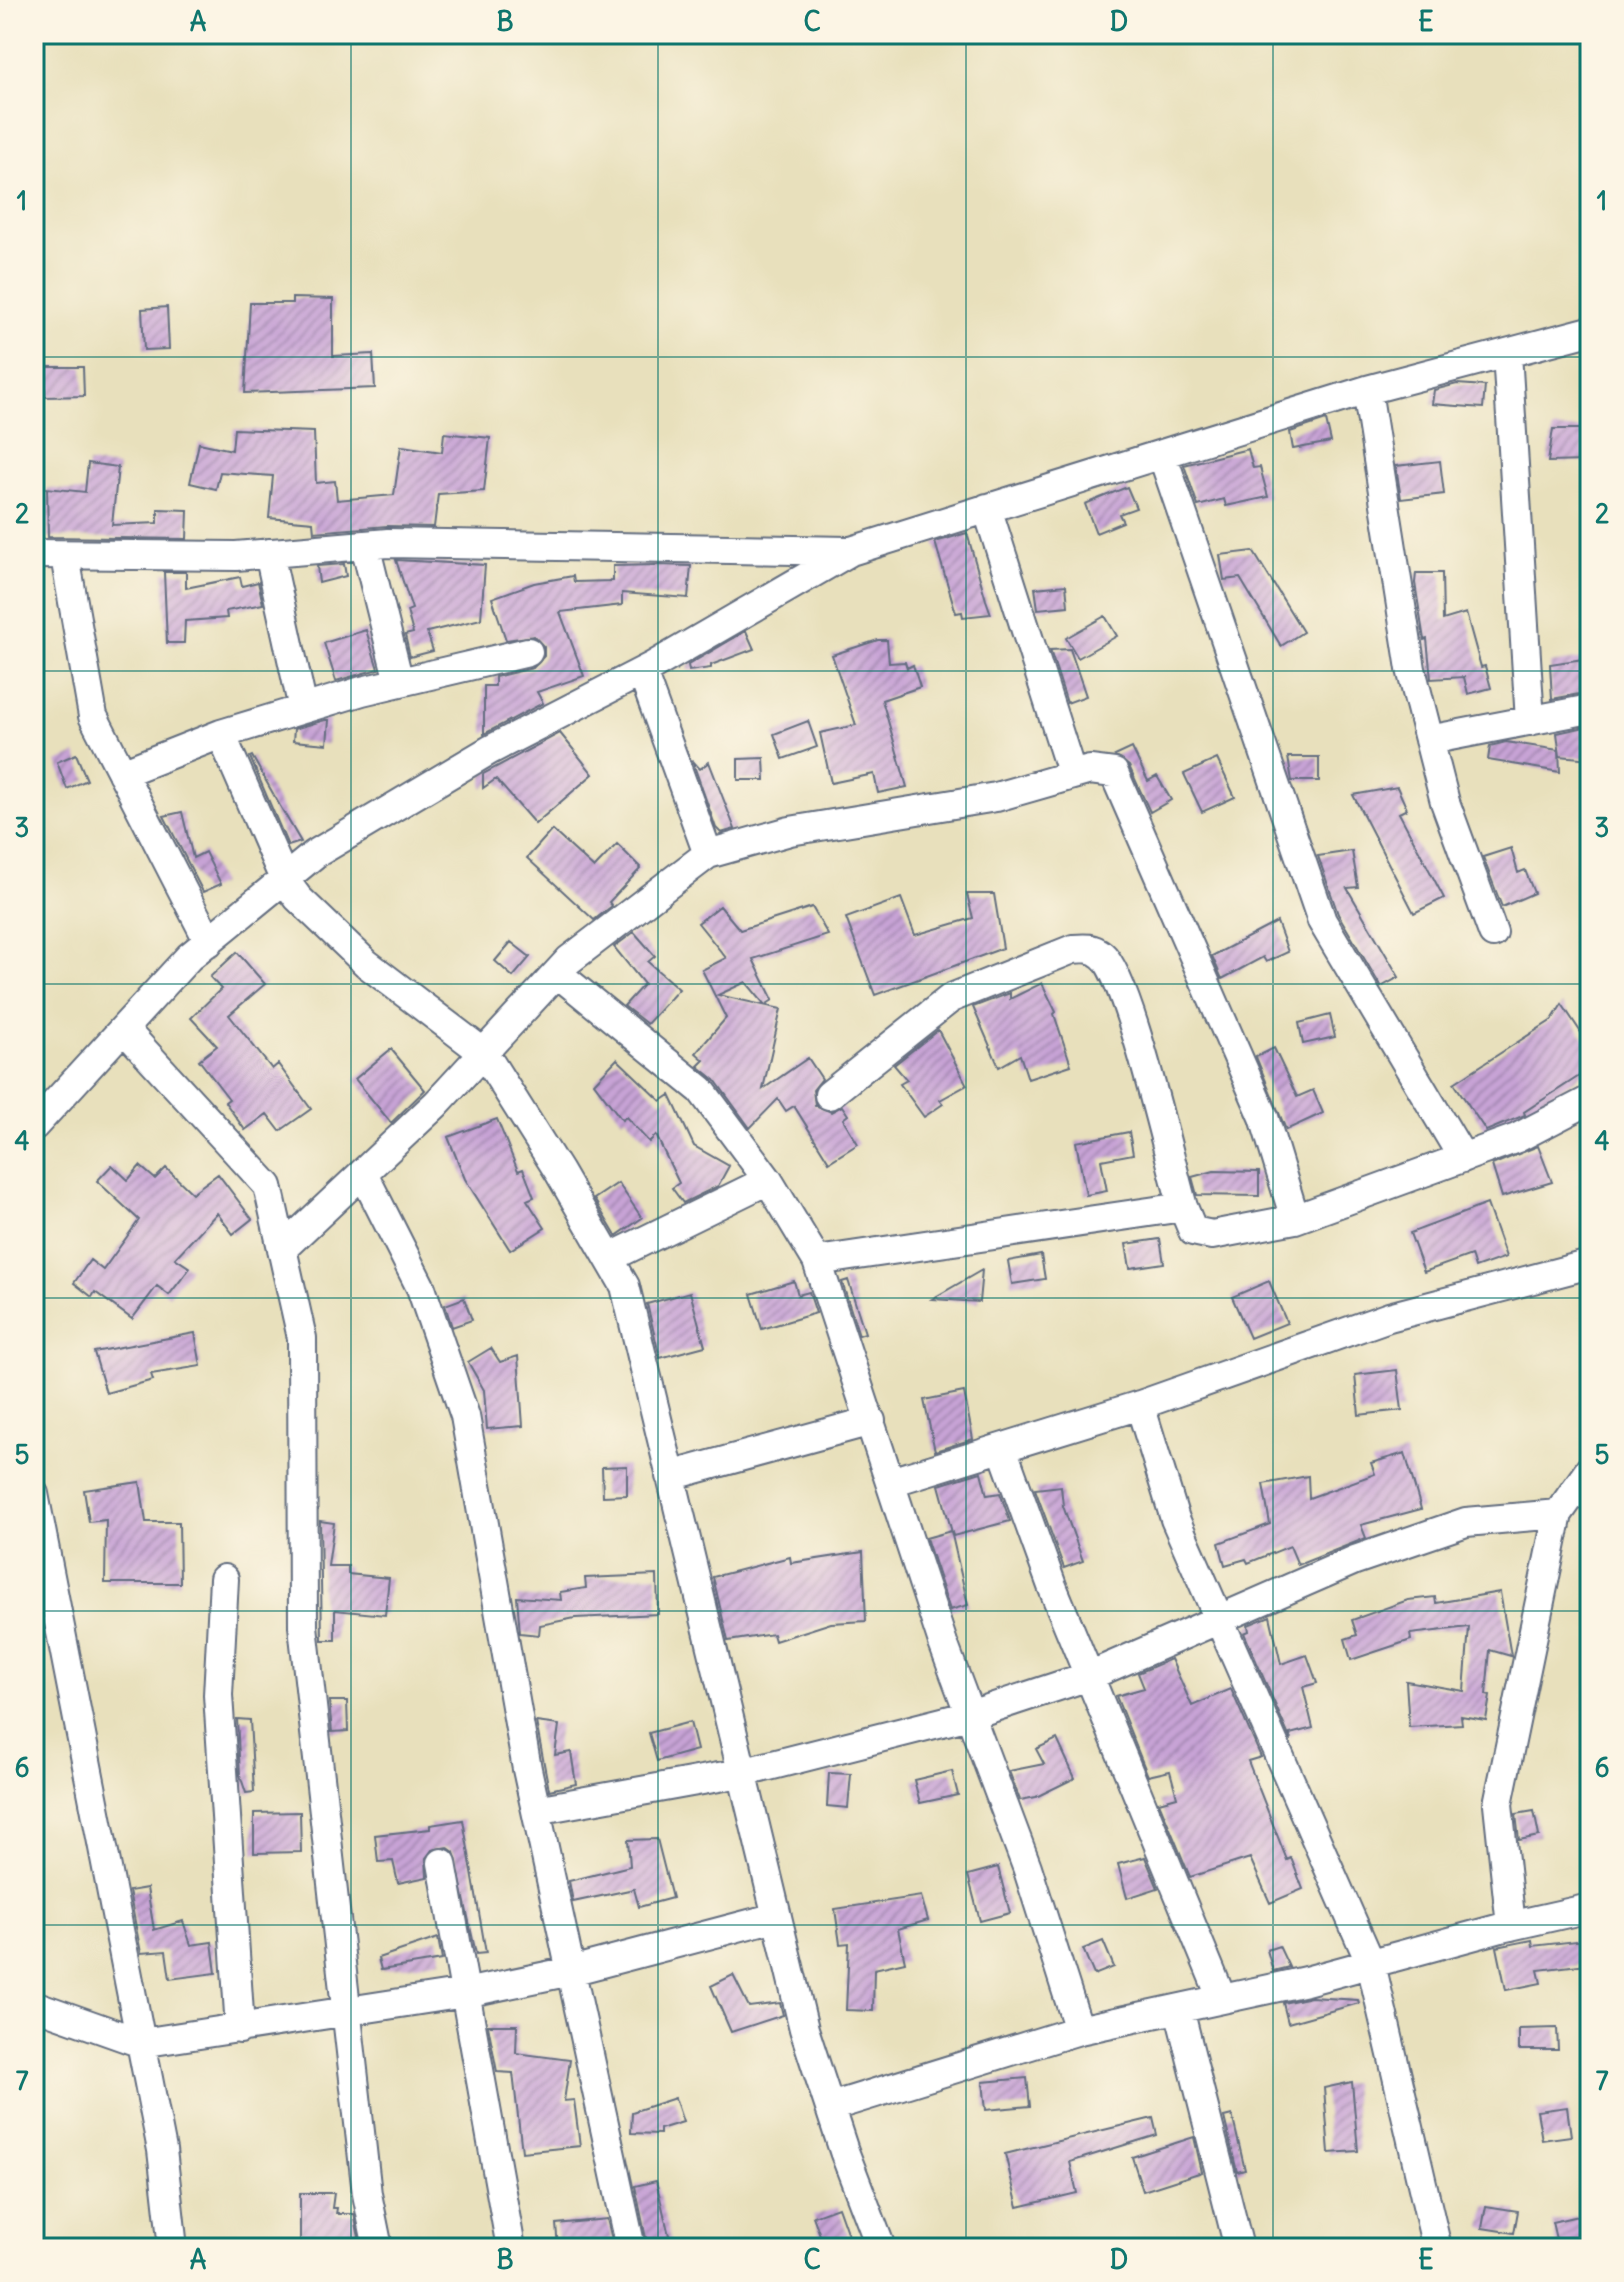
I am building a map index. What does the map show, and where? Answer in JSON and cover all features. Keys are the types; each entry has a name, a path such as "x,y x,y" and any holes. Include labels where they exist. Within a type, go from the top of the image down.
{"street":[{"path":"34,1126 189,957 315,854 490,750 642,672 851,551 1367,390 1590,331"},
{"path":"1507,353 1530,721"},
{"path":"1367,390 1411,669 1445,802 1493,933"},
{"path":"1162,454 1322,921 1463,1158"},
{"path":"987,508 1072,775"},
{"path":"34,554 269,553 365,545 851,551"},
{"path":"365,545 399,682"},
{"path":"269,553 303,709"},
{"path":"65,556 93,716 209,942"},
{"path":"122,773 221,734 303,709 399,682 528,652"},
{"path":"642,672 708,854"},
{"path":"1429,740 1590,709"},
{"path":"221,734 284,879 298,898 367,964 484,1053 625,1286 804,2029 881,2248"},
{"path":"282,1249 484,1053 569,960 708,854 790,831 996,797 1090,770 1114,773 1264,1117 1295,1219"},
{"path":"829,1095 951,998 1073,949 1091,948 1104,956 1123,990 1183,1207 1193,1231 1212,1235 1295,1219 1517,1138 1590,1100"},
{"path":"557,973 701,1090 768,1180 817,1261 970,1715 1027,1867 1079,2030"},
{"path":"124,1029 268,1186 302,1338 303,1626 367,2194 378,2248"},
{"path":"363,1173 421,1288 465,1416 536,1810 631,2248"},
{"path":"609,1258 768,1180"},
{"path":"817,1261 1183,1207"},
{"path":"891,1482 1140,1405 1389,1317 1590,1264"},
{"path":"1140,1405 1175,1519 1371,1964 1437,2248"},
{"path":"670,1476 871,1421"},
{"path":"1002,1448 1089,1676 1222,1999"},
{"path":"1511,1926 1498,1804 1558,1514 1590,1469"},
{"path":"34,1494 162,2150 173,2248"},
{"path":"536,1810 741,1773 970,1715 1089,1676 1355,1560 1466,1522 1558,1514"},
{"path":"224,1579 218,1695 240,2029"},
{"path":"442,1863 511,2248"},
{"path":"830,2107 1079,2030 1371,1964 1590,1908"},
{"path":"34,2005 141,2043 465,1993 571,1971 776,1917"},
{"path":"1179,2009 1239,2248"}],"building":[{"path":"292,298 333,299 333,356 373,354 375,388 245,393 250,303 292,303"},
{"path":"167,307 169,349 144,350 142,309"},
{"path":"44,367 83,367 84,396 45,397"},
{"path":"1457,384 1485,386 1483,408 1432,404 1434,390"},
{"path":"1326,420 1331,442 1293,449 1290,432"},
{"path":"234,429 314,432 316,483 335,481 337,500 394,495 401,446 442,452 444,433 490,438 484,491 438,494 434,527 387,526 314,532 313,522 269,518 273,476 220,472 216,489 190,483 199,443 232,450"},
{"path":"1553,429 1583,429 1584,461 1548,462"},
{"path":"1248,449 1253,468 1260,467 1268,497 1226,506 1224,499 1198,506 1184,465"},
{"path":"1440,461 1444,494 1401,499 1396,466"},
{"path":"88,463 118,467 112,525 158,523 158,509 188,510 187,539 48,537 47,488 85,492"},
{"path":"1127,487 1136,508 1119,514 1123,522 1096,533 1085,504"},
{"path":"967,533 991,614 963,617 962,612 956,613 935,542"},
{"path":"1253,551 1303,632 1281,646 1240,578 1224,580 1220,555"},
{"path":"396,560 485,565 481,619 427,632 433,651 410,657 405,635 413,633 407,611 412,609"},
{"path":"344,564 346,576 319,583 317,566"},
{"path":"613,566 691,566 688,598 622,593 622,605 560,612 584,676 537,692 543,703 484,734 484,686 495,686 495,677 533,668 544,656 544,647 534,636 506,640 492,598 534,583 573,576 574,582 613,581"},
{"path":"164,572 186,572 186,588 240,577 242,586 258,582 263,604 226,611 227,618 185,621 184,643 167,643"},
{"path":"1416,573 1442,573 1443,620 1466,613 1481,667 1485,666 1491,688 1468,694 1464,677 1431,679"},
{"path":"1066,585 1068,606 1038,609 1035,588"},
{"path":"1105,616 1117,636 1078,658 1066,638"},
{"path":"366,630 378,669 336,681 324,643"},
{"path":"746,631 754,649 711,665 711,668 689,671 688,665"},
{"path":"887,640 889,663 905,662 907,668 913,665 920,687 882,700 907,787 878,793 874,774 831,783 820,733 856,725 832,655"},
{"path":"1070,649 1086,696 1067,703 1050,650"},
{"path":"1590,658 1590,692 1552,699 1550,664"},
{"path":"329,720 327,744 293,741 294,729"},
{"path":"808,721 817,747 783,759 774,734"},
{"path":"1590,726 1590,759 1560,756 1557,733"},
{"path":"560,733 593,774 535,824 496,779 483,788 483,774"},
{"path":"1506,742 1559,750 1560,772 1488,760 1490,746"},
{"path":"1132,748 1148,781 1157,776 1171,800 1150,812 1129,766 1115,756"},
{"path":"76,754 87,780 67,789 57,762"},
{"path":"252,756 301,842 288,846"},
{"path":"1288,757 1319,757 1319,781 1292,781"},
{"path":"764,758 765,780 738,780 738,759"},
{"path":"1217,759 1235,797 1202,812 1184,774"},
{"path":"692,760 700,769 709,762 735,829 721,833 716,828"},
{"path":"1397,787 1407,809 1399,813 1444,898 1414,913 1353,795"},
{"path":"182,812 193,858 205,852 221,884 203,892 164,816"},
{"path":"552,830 594,868 617,844 641,868 609,902 612,906 594,920 527,858"},
{"path":"1511,848 1518,873 1525,870 1534,893 1502,907 1483,857"},
{"path":"1352,851 1358,887 1347,888 1399,977 1381,987 1338,914 1318,856"},
{"path":"967,894 994,894 1003,948 875,995 846,918 901,898 915,935 973,918"},
{"path":"720,906 740,930 812,907 828,935 753,959 773,1000 765,1005 746,982 718,995 781,1009 763,1089 808,1058 822,1079 813,1090 815,1105 831,1112 842,1106 848,1115 843,1119 858,1144 829,1162 794,1106 786,1111 778,1099 750,1128 715,1080 698,1066 704,1060 696,1053 726,1018 702,970 726,958 698,923"},
{"path":"1277,922 1288,952 1266,962 1263,957 1222,979 1212,956"},
{"path":"634,932 655,956 648,962 679,989 647,1024 624,1006 644,984 614,947"},
{"path":"511,942 530,957 513,977 495,961"},
{"path":"237,952 265,984 229,1015 272,1069 278,1064 311,1109 280,1131 267,1114 245,1130 225,1102 229,1099 199,1060 217,1046 191,1018 221,989 210,977"},
{"path":"1042,983 1056,1012 1054,1014 1071,1065 1028,1079 1020,1055 999,1067 973,1007 1010,993 1010,999"},
{"path":"1562,1004 1590,1046 1590,1069 1524,1112 1525,1115 1486,1131 1454,1083 1552,1020"},
{"path":"1330,1015 1335,1037 1303,1044 1299,1023"},
{"path":"938,1030 967,1085 940,1100 943,1104 924,1117 900,1084 907,1080 894,1065"},
{"path":"1274,1048 1297,1097 1313,1090 1323,1113 1286,1130 1256,1057"},
{"path":"391,1049 425,1090 391,1123 355,1079"},
{"path":"617,1059 661,1101 670,1095 694,1146 729,1166 718,1186 683,1203 672,1188 679,1183 656,1135 649,1142 626,1117 622,1120 594,1083"},
{"path":"497,1119 518,1171 523,1169 534,1197 527,1200 545,1228 510,1250 465,1179 448,1137"},
{"path":"1129,1132 1133,1154 1101,1160 1107,1191 1086,1195 1076,1142"},
{"path":"1538,1146 1552,1182 1502,1197 1492,1165"},
{"path":"112,1165 128,1180 140,1166 155,1179 166,1168 192,1193 218,1174 252,1219 233,1234 217,1213 175,1258 190,1268 169,1295 157,1286 132,1319 95,1292 92,1297 74,1283 90,1260 103,1270 139,1220 97,1181"},
{"path":"1214,1171 1259,1172 1259,1196 1197,1195 1192,1177"},
{"path":"618,1183 642,1218 616,1236 594,1199"},
{"path":"1487,1204 1506,1257 1475,1268 1471,1255 1424,1272 1410,1233"},
{"path":"1160,1239 1164,1263 1130,1268 1126,1244"},
{"path":"1041,1255 1045,1279 1012,1284 1008,1261"},
{"path":"982,1270 979,1302 932,1299"},
{"path":"848,1280 865,1333 859,1335 842,1282"},
{"path":"794,1281 798,1295 809,1292 816,1313 762,1329 751,1294"},
{"path":"1269,1281 1287,1323 1250,1338 1232,1297"},
{"path":"690,1292 705,1346 660,1358 647,1304"},
{"path":"464,1298 472,1320 452,1327 445,1305"},
{"path":"195,1333 201,1366 151,1374 153,1380 106,1393 94,1352"},
{"path":"491,1348 500,1362 518,1356 523,1426 487,1429 484,1390 468,1362"},
{"path":"1397,1370 1402,1410 1359,1415 1355,1375"},
{"path":"964,1392 973,1439 935,1451 924,1400"},
{"path":"1405,1453 1421,1509 1361,1525 1366,1538 1298,1565 1290,1546 1248,1563 1246,1559 1225,1565 1219,1543 1270,1524 1263,1484 1308,1476 1309,1498 1375,1474 1371,1463"},
{"path":"627,1466 627,1495 603,1496 602,1467"},
{"path":"981,1472 987,1495 1000,1493 1010,1521 953,1536 939,1485"},
{"path":"140,1482 146,1522 179,1522 180,1583 105,1583 106,1520 89,1522 84,1490"},
{"path":"1061,1486 1063,1506 1083,1561 1064,1568 1035,1489"},
{"path":"320,1521 334,1523 328,1566 348,1566 348,1574 389,1578 385,1615 335,1610 335,1640 322,1640"},
{"path":"951,1531 968,1605 950,1610 926,1538"},
{"path":"863,1552 866,1621 831,1623 775,1641 773,1634 728,1641 713,1577 790,1557 791,1563"},
{"path":"657,1575 658,1614 575,1618 540,1625 539,1635 520,1633 517,1597 561,1600 560,1592 586,1588 585,1578"},
{"path":"1500,1592 1511,1656 1490,1650 1486,1695 1490,1696 1486,1720 1461,1716 1462,1724 1409,1727 1406,1681 1464,1691 1469,1627 1410,1634 1411,1640 1351,1660 1345,1639 1357,1635 1352,1620 1408,1600 1435,1597 1436,1603"},
{"path":"1270,1616 1281,1664 1307,1655 1317,1683 1303,1687 1313,1728 1290,1734 1291,1741 1244,1633 1249,1631 1248,1625"},
{"path":"1171,1659 1192,1706 1231,1689 1261,1757 1248,1761 1287,1860 1291,1858 1303,1889 1270,1903 1250,1858 1190,1877 1159,1802 1177,1797 1170,1771 1148,1776 1116,1696 1144,1688 1138,1673"},
{"path":"329,1701 347,1701 348,1731 332,1732"},
{"path":"237,1719 250,1720 254,1792 246,1793 240,1775"},
{"path":"536,1722 559,1725 555,1755 571,1752 576,1784 549,1790"},
{"path":"690,1722 697,1750 657,1761 649,1733"},
{"path":"1057,1739 1075,1778 1036,1797 1020,1800 1009,1771 1044,1764 1036,1749"},
{"path":"952,1771 958,1795 920,1803 914,1780"},
{"path":"829,1773 851,1774 848,1808 827,1806"},
{"path":"1534,1811 1539,1836 1519,1840 1516,1814"},
{"path":"300,1812 301,1852 254,1853 254,1813"},
{"path":"463,1820 486,1953 476,1954 454,1852 447,1847 432,1850 426,1858 427,1877 398,1883 393,1861 378,1862 375,1835 430,1829 430,1825"},
{"path":"657,1839 672,1898 639,1907 634,1889 573,1902 569,1881 630,1866 628,1840"},
{"path":"1145,1857 1158,1888 1127,1898 1118,1864"},
{"path":"998,1867 1010,1913 980,1921 968,1875"},
{"path":"147,1888 154,1930 183,1921 191,1945 212,1942 216,1973 170,1979 166,1951 141,1953 129,1891"},
{"path":"921,1896 928,1920 898,1929 905,1962 874,1969 873,2011 846,2010 849,1943 840,1944 835,1909"},
{"path":"438,1938 442,1960 381,1970 378,1958"},
{"path":"1532,1940 1533,1946 1585,1940 1587,1964 1538,1970 1541,1983 1506,1990 1497,1947"},
{"path":"1103,1941 1114,1967 1094,1975 1083,1949"},
{"path":"1279,1946 1289,1967 1273,1971 1267,1950"},
{"path":"733,1975 749,2007 780,2003 783,2015 731,2032 711,1986"},
{"path":"1311,1997 1358,2000 1359,2003 1288,2023 1283,2003"},
{"path":"488,2025 517,2025 516,2053 570,2060 564,2101 574,2100 580,2146 522,2152 513,2073 497,2072"},
{"path":"1557,2028 1558,2050 1519,2050 1519,2029"},
{"path":"1027,2078 1030,2106 986,2110 983,2082"},
{"path":"1352,2082 1358,2151 1329,2153 1324,2088"},
{"path":"675,2098 683,2122 660,2129 660,2134 631,2133 632,2112"},
{"path":"1567,2107 1571,2136 1542,2140 1537,2111"},
{"path":"1232,2115 1245,2170 1237,2172 1224,2117"},
{"path":"1153,2118 1157,2135 1070,2162 1077,2193 1018,2207 1005,2154"},
{"path":"1194,2137 1202,2172 1143,2191 1132,2157"},
{"path":"656,2181 672,2248 648,2248 635,2186"},
{"path":"300,2193 334,2193 332,2208 337,2208 336,2214 354,2214 360,2242 300,2242"},
{"path":"1486,2206 1518,2211 1514,2233 1482,2228"},
{"path":"838,2207 848,2235 823,2243 813,2216"},
{"path":"1582,2215 1590,2248 1558,2248 1552,2222"},
{"path":"607,2219 614,2248 558,2248 556,2224"}]}
